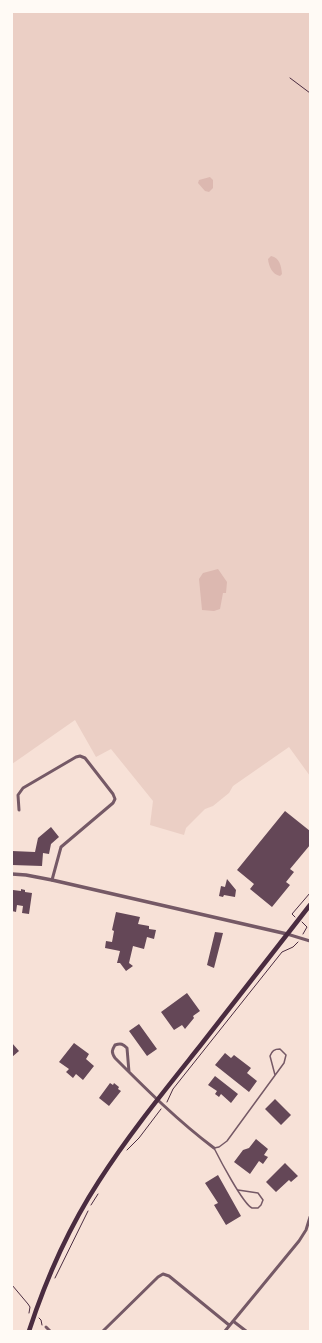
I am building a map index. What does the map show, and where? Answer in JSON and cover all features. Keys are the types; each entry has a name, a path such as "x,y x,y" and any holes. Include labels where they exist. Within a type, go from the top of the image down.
{"main road":[{"path":"28,1331 49,1276 82,1209 118,1152 310,905"}],"street":[{"path":"19,810 18,795 23,788 80,756 85,758 113,794 113,803 61,847 52,880"},
{"path":"12,874 52,880 287,934 310,941"},
{"path":"129,1072 127,1048 124,1044 116,1044 112,1050 112,1053 129,1072 214,1148"},
{"path":"224,1331 299,1241 306,1230 310,1217"},
{"path":"103,1331 158,1277 165,1274 230,1325"},
{"path":"233,1321 246,1331"},
{"path":"46,1327 50,1331"}],"lane":[{"path":"238,1190 258,1193 262,1200 261,1205 258,1208 252,1208 247,1204 238,1190 214,1148 219,1147 226,1141 275,1075 286,1059 286,1055 280,1049 272,1051 270,1056 275,1075"}],"path":[{"path":"290,78 310,93"},
{"path":"126,1151 139,1138 165,1105 173,1089 282,952"},
{"path":"55,1278 100,1190"},
{"path":"12,1285 30,1307 29,1313 41,1320 42,1324 46,1327"}],"shaded area":[{"path":"12,12 310,12 310,776 289,747 233,786 229,793 213,806 205,809 186,828 184,835 150,825 153,801 111,749 96,757 75,720 12,764"},
{"path":"210,177 213,180 213,188 209,192 205,191 198,183 199,180"},
{"path":"271,256 280,263 282,274 280,276 275,274 270,267 268,259"},
{"path":"218,569 227,582 226,593 223,593 220,609 214,611 202,610 199,579 203,573"}],"building":[{"path":"285,811 310,831 310,845 290,869 294,872 286,882 290,885 272,907 250,889 254,884 237,870"},
{"path":"51,827 59,837 51,844 49,854 43,853 42,866 12,865 12,851 35,852 38,838"},
{"path":"227,879 236,890 235,897 224,895 223,897 219,896 221,886 225,887"},
{"path":"21,889 25,890 25,892 32,893 29,914 22,913 23,906 17,905 16,912 12,911 13,890 21,891"},
{"path":"116,912 140,917 138,924 149,926 149,929 156,930 154,939 147,937 144,949 133,946 129,963 133,966 126,971 120,963 117,963 120,951 105,948 106,941 112,942 114,931 112,930"},
{"path":"215,932 223,933 214,968 207,965"},
{"path":"187,993 200,1011 193,1016 194,1018 185,1029 182,1025 174,1030 161,1012"},
{"path":"139,1024 157,1049 147,1056 129,1031"},
{"path":"12,1043 19,1051 12,1057"},
{"path":"74,1043 89,1054 86,1059 94,1066 83,1080 76,1074 73,1078 66,1072 69,1069 59,1062"},
{"path":"225,1053 231,1058 234,1055 251,1068 247,1073 257,1081 249,1092 215,1065"},
{"path":"215,1076 238,1094 231,1103 221,1094 219,1097 215,1094 217,1091 208,1085"},
{"path":"110,1083 113,1085 114,1083 121,1091 109,1106 99,1098"},
{"path":"275,1099 291,1115 281,1125 265,1109"},
{"path":"256,1139 268,1149 264,1155 268,1157 263,1164 259,1161 250,1174 234,1162 243,1150 249,1148"},
{"path":"285,1163 298,1176 291,1182 289,1180 276,1192 266,1182"},
{"path":"218,1175 241,1216 226,1225 214,1205 218,1203 205,1183"}]}
